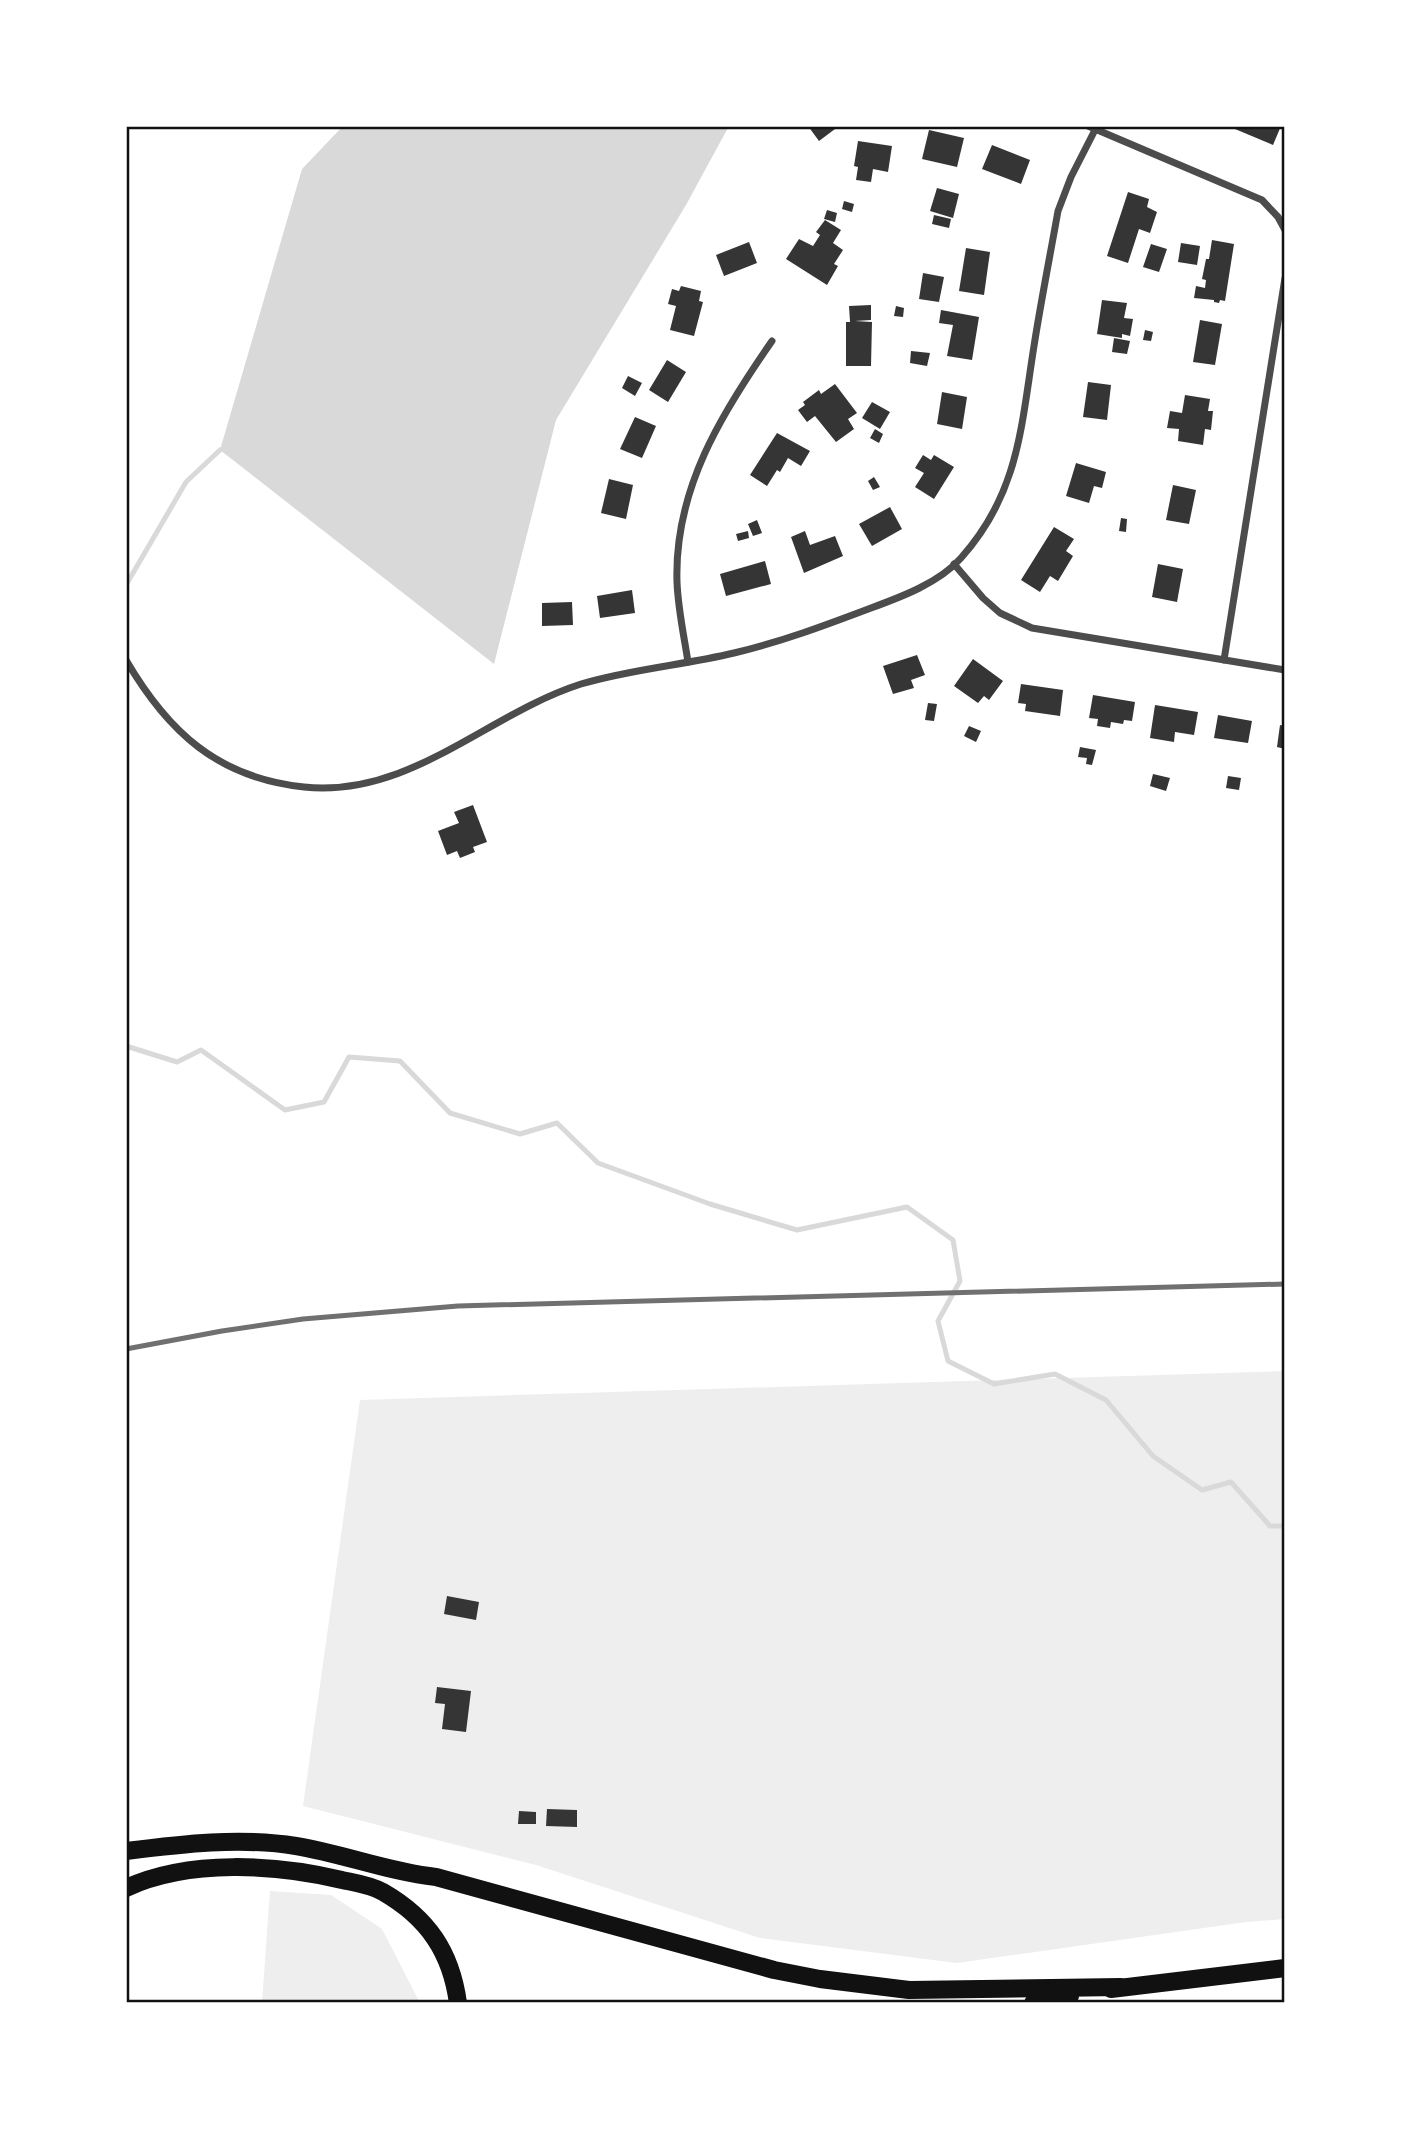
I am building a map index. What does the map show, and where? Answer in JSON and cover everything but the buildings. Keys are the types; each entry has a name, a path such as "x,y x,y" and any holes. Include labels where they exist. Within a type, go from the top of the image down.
{"highway":[{"path":"126,1852 197,1842 262,1842 295,1846 346,1856 404,1874 436,1877 774,1970 860,1985 909,1990 1121,1987"},
{"path":"126,1888 143,1880 180,1872 265,1867 366,1885 382,1892 427,1927 450,1966 458,2003"},
{"path":"1033,2003 1121,1987 1285,1968"}],"street":[{"path":"126,660 164,717 191,744 246,774 306,788 361,784 396,775 431,760 556,694 601,679 768,644 843,619 898,598 954,564 988,523 1003,495 1021,427 1058,211 1093,127 1262,200 1285,230"},
{"path":"1224,660 1285,278"},
{"path":"688,662 677,582 678,547 687,495 710,439 772,341"},
{"path":"954,564 983,598 1000,613 1032,628 1285,670"}],"shaded area":[{"path":"343,126 729,126 686,205 556,420 494,664 220,450 302,169"},
{"path":"1285,1371 1285,1919 1246,1922 957,1963 760,1938 536,1865 303,1806 360,1400"},
{"path":"270,1891 331,1895 382,1929 420,2003 262,2003"}],"waterway":[{"path":"126,585 186,482 220,450"},
{"path":"126,1046 177,1062 201,1050 285,1110 324,1102 349,1057 400,1061 450,1113 520,1134 557,1123 598,1163 710,1204 797,1230 907,1207 953,1240 960,1281 938,1321 948,1361 994,1384 1055,1374 1106,1400 1153,1456 1202,1490 1231,1482 1270,1526 1285,1526"}],"railway":[{"path":"126,1349 303,1319 458,1306 1285,1284"}]}
